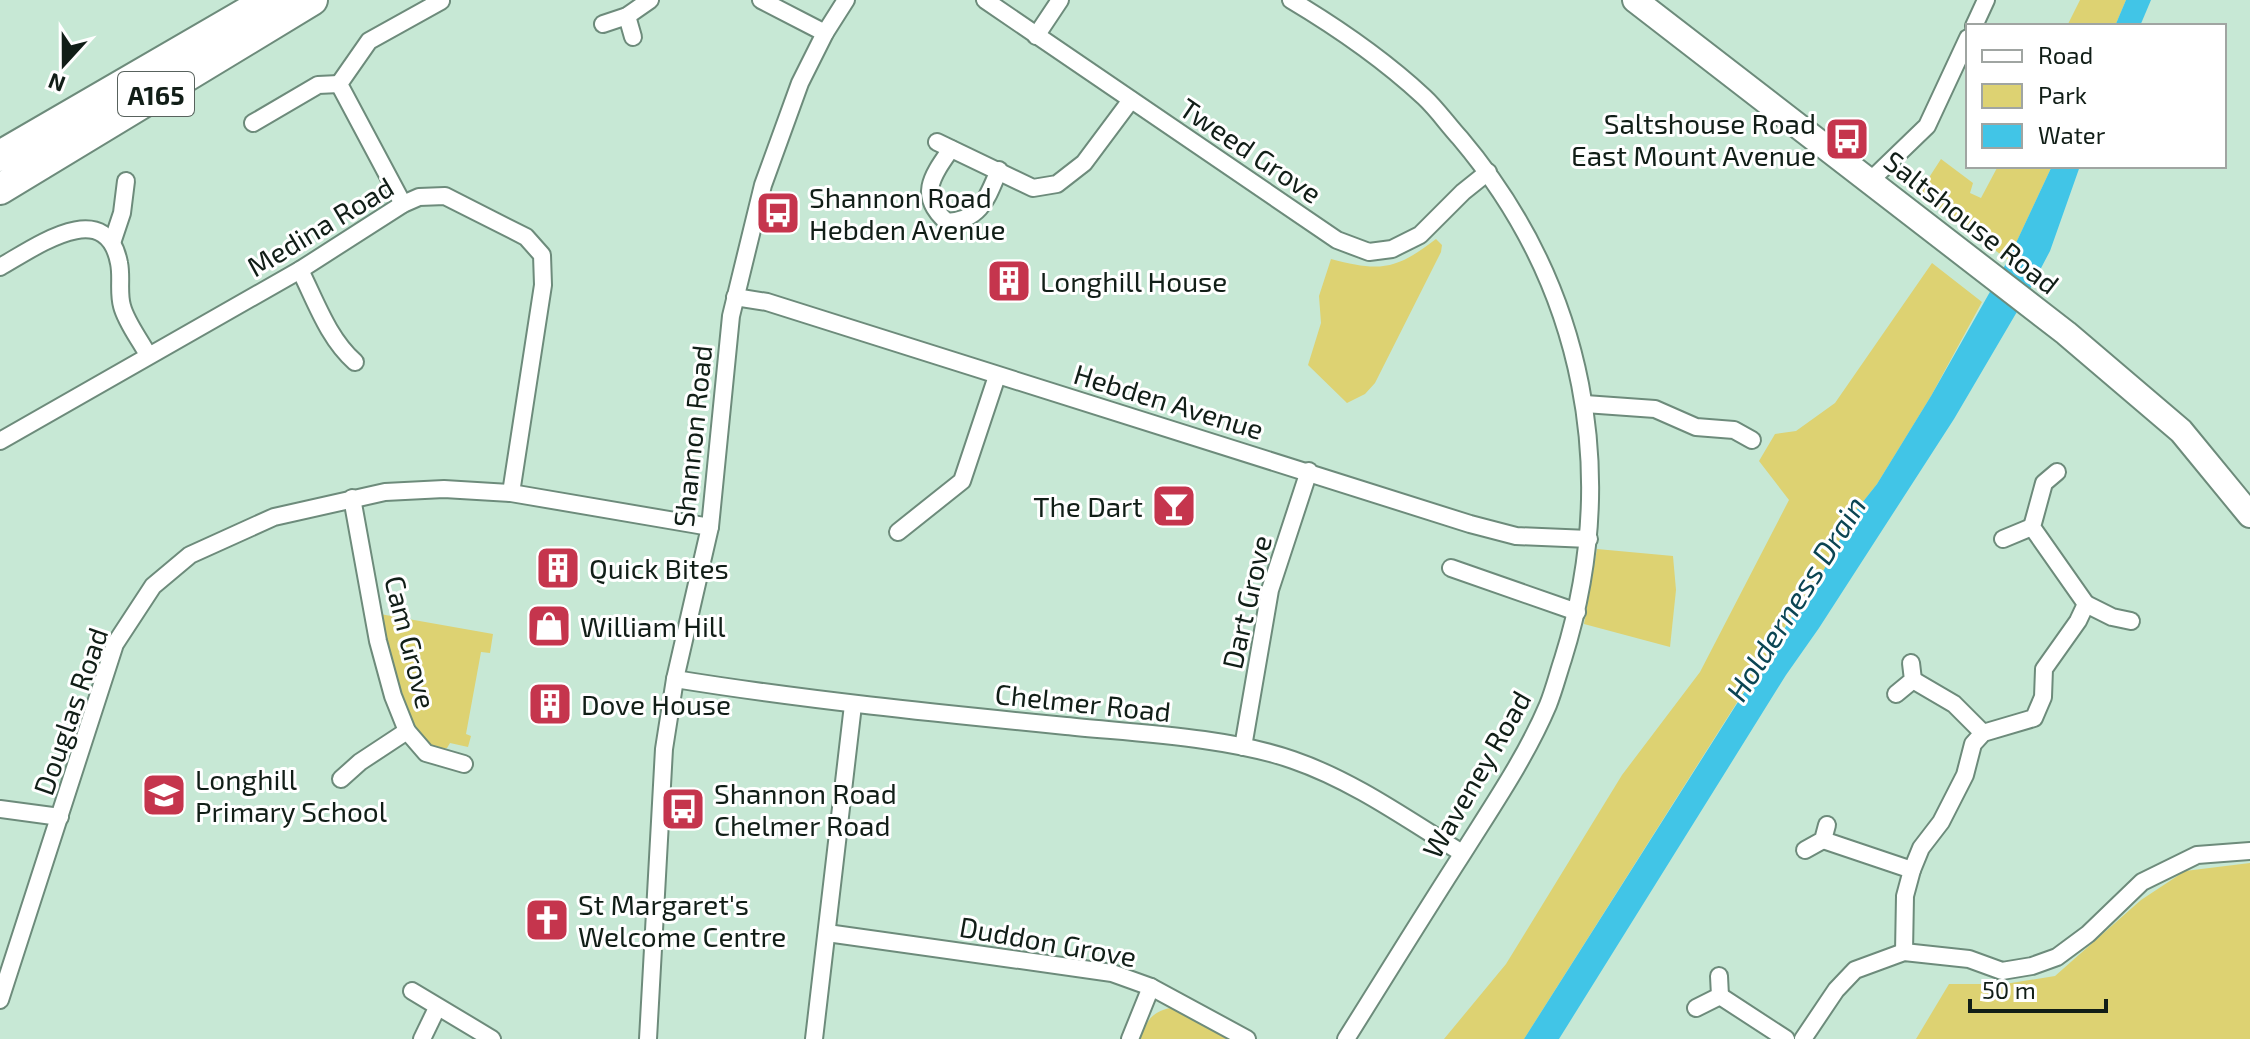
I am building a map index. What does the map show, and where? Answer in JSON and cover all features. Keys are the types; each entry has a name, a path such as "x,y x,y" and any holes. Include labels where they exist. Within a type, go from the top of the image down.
{"highway":[{"name":"A165","path":"0,156 269,0"},
{"name":"A165","path":"0,189 312,0"}],"main road":[{"name":"Saltshouse Road","path":"1635,0 2066,333 2181,431 2250,515"}],"street":[{"path":"603,24 627,16 650,0"},
{"path":"764,0 825,33"},
{"name":"Shannon Road","path":"648,1039 664,749 675,679 710,527 735,297 763,185 800,83 846,0"},
{"name":"Tweed Grove","path":"985,0 1337,240 1369,252 1392,249 1420,235 1488,172"},
{"path":"1036,36 1060,0"},
{"name":"Waveney Road","path":"1291,0 1340,29 1425,98 1488,172 1519,219 1554,296 1577,363 1585,404 1592,488 1589,539 1577,612 1548,705 1509,781 1346,1039"},
{"path":"1975,24 1986,0"},
{"path":"339,84 369,41 441,1"},
{"path":"627,16 633,37"},
{"path":"1871,180 1927,126 1966,42"},
{"path":"253,123 318,85 339,84"},
{"path":"339,84 403,204"},
{"path":"999,170 984,204 965,221 947,222 934,211 929,189 944,145 999,170 1033,188 1057,184 1084,163 1131,100"},
{"path":"112,243 122,213 126,181"},
{"name":"Medina Road","path":"0,441 300,270 403,204 419,197 445,196 526,237 542,255 543,285 511,493"},
{"path":"0,267 44,243 81,228 96,229 112,243 119,262 122,306 148,355"},
{"path":"300,270 330,332 342,351 355,362"},
{"name":"Hebden Avenue","path":"735,297 767,302 1470,524 1516,536 1589,539"},
{"path":"898,532 962,481 997,376"},
{"path":"1585,404 1655,409 1696,427 1734,430 1752,440"},
{"name":"Dart Grove","path":"1243,747 1270,590 1309,471"},
{"path":"2032,527 2044,483 2057,472"},
{"name":"Douglas Road","path":"0,1000 115,644 153,586 190,555 274,517 385,492 444,489 511,493 710,527"},
{"name":"Cam Grove","path":"352,498 378,641 393,696 407,731 426,753 464,764"},
{"path":"2003,539 2032,527"},
{"path":"2032,527 2086,604 2112,617 2131,621"},
{"path":"1451,568 1577,612"},
{"path":"1904,952 1905,896 1912,870 1921,848 1941,822 1965,775 1973,744 1983,733 2034,718 2043,697 2044,669 2078,621 2086,604"},
{"path":"1896,694 1912,672 1954,704 1983,733"},
{"name":"Chelmer Road","path":"675,679 853,705 1243,747 1292,759 1348,783 1462,853"},
{"path":"814,1039 853,705"},
{"path":"341,779 360,762 407,731"},
{"path":"0,809 60,817"},
{"path":"1805,850 1825,832 1912,870"},
{"path":"1803,1039 1836,990 1855,970 1904,952 1969,959 2002,971 2032,966 2057,957 2088,934 2142,882 2197,855 2250,851"},
{"name":"Duddon Grove","path":"827,933 1112,973 1151,987 1247,1039"},
{"path":"1719,976 1720,996"},
{"path":"1130,1039 1151,987"},
{"path":"412,991 492,1039"},
{"path":"1696,1008 1720,996"},
{"path":"1720,996 1786,1039"},
{"path":"422,1039 437,1008"}],"green space":[{"path":"2080,0 2126,0 2116,24 2068,24"},
{"path":"1941,159 1973,183 1970,193 1981,198 1997,168 2051,168 2008,260 1919,193"},
{"path":"1436,239 1442,245 1441,252 1375,383 1365,394 1347,403 1308,365 1321,323 1319,296 1331,259 1362,266 1387,266 1410,257"},
{"path":"1932,263 1982,302 1931,396 1877,484 1854,513 1818,581 1810,587 1524,1039 1444,1039 1506,964 1622,775 1700,672 1789,500 1759,461 1775,434 1796,431 1835,403"},
{"path":"1597,549 1673,556 1676,590 1670,647 1584,624"},
{"path":"380,614 493,634 490,653 481,652 466,734 471,736 468,747 450,743 447,748 435,750 410,724 395,688"},
{"path":"2250,863 2250,1039 1916,1039 1949,984 2005,984 2055,976 2141,900 2185,871"},
{"path":"1170,1008 1182,1011 1227,1039 1140,1039 1150,1019"}],"water":[{"path":"2126,0 2151,0 2141,24 2116,24"},
{"path":"2051,168 2079,168 2050,251 1954,419 1786,675 1559,1039 1524,1039 1811,587 1818,581 1854,513 1877,484 1931,396 2008,260"}],"place":[{"name":"Saltshouse Road East Mount Avenue","path":"1847,139"},
{"name":"Shannon Road Hebden Avenue","path":"778,213"},
{"name":"Longhill House","path":"1009,281"},
{"name":"The Dart","path":"1174,506"},
{"name":"Quick Bites","path":"558,568"},
{"name":"William Hill","path":"549,626"},
{"name":"Dove House","path":"550,704"},
{"name":"Longhill Primary School","path":"164,795"},
{"name":"Shannon Road Chelmer Road","path":"683,809"},
{"name":"St Margaret's Welcome Centre","path":"547,920"}],"water label":[{"name":"Holderness Drain","path":"1795,598"}]}
